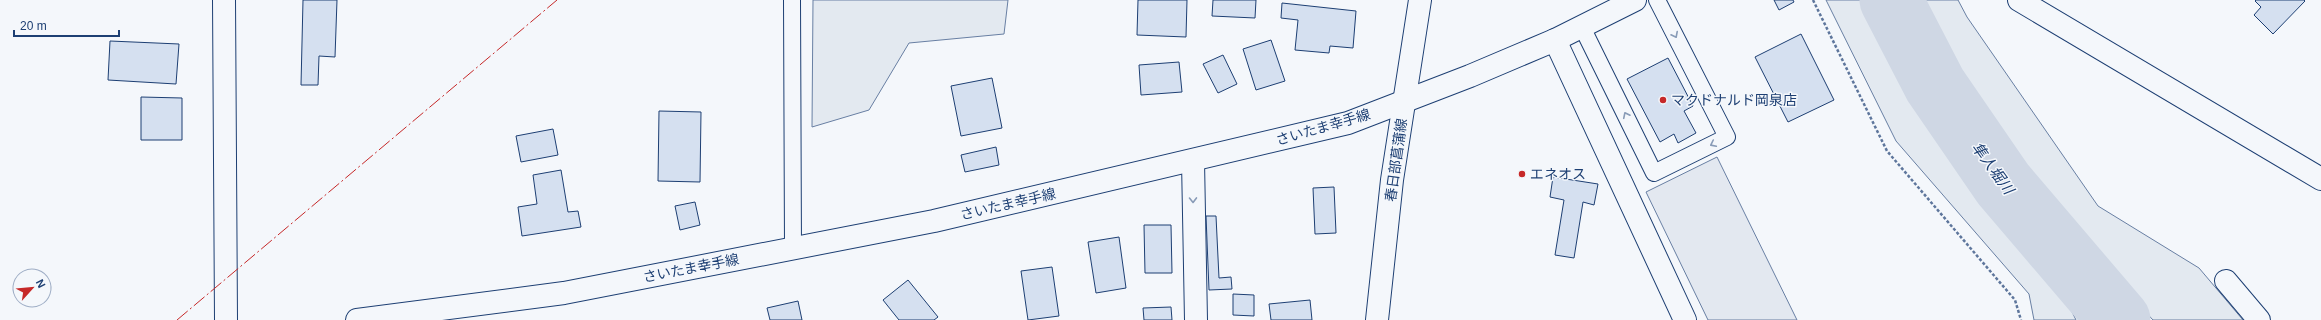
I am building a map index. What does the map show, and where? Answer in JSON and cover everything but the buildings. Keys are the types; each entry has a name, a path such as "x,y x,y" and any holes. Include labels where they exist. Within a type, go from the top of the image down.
{"main road":[{"path":"224,0 226,320"},
{"name":"春日部菖蒲線","path":"1377,320 1392,180 1420,0"},
{"name":"さいたま幸手線","path":"370,319 564,293 934,221 1193,161 1348,123 1404,102 1555,40 1635,0"},
{"path":"2019,0 2321,179"},
{"path":"1555,40 1685,320"},
{"path":"1193,161 1196,320"},
{"path":"2226,281 2259,320"}],"lane":[{"path":"792,0 793,248"},
{"path":"1582,27 1654,173 1727,137 1657,0"}],"path":[{"path":"1813,0 1887,151 2015,300 2021,320"}],"shaded area":[{"path":"813,0 1008,0 1004,34 909,43 869,110 812,127"},
{"path":"1826,0 1866,0 1903,81 1991,214 2056,279 2076,320 2034,320 2029,294 1896,141"},
{"path":"1919,0 1958,0 1967,17 2098,206 2199,268 2243,320 2153,320 2047,206 1971,94"},
{"path":"1717,157 1797,320 1708,320 1646,192"}],"waterway":[{"name":"隼人堀川","path":"1891,0 1935,85 2003,184 2119,320"}],"power":[{"path":"177,320 557,0"}],"place":[{"name":"マクドナルド岡泉店","path":"1663,100"},
{"name":"エネオス","path":"1522,174"}]}
